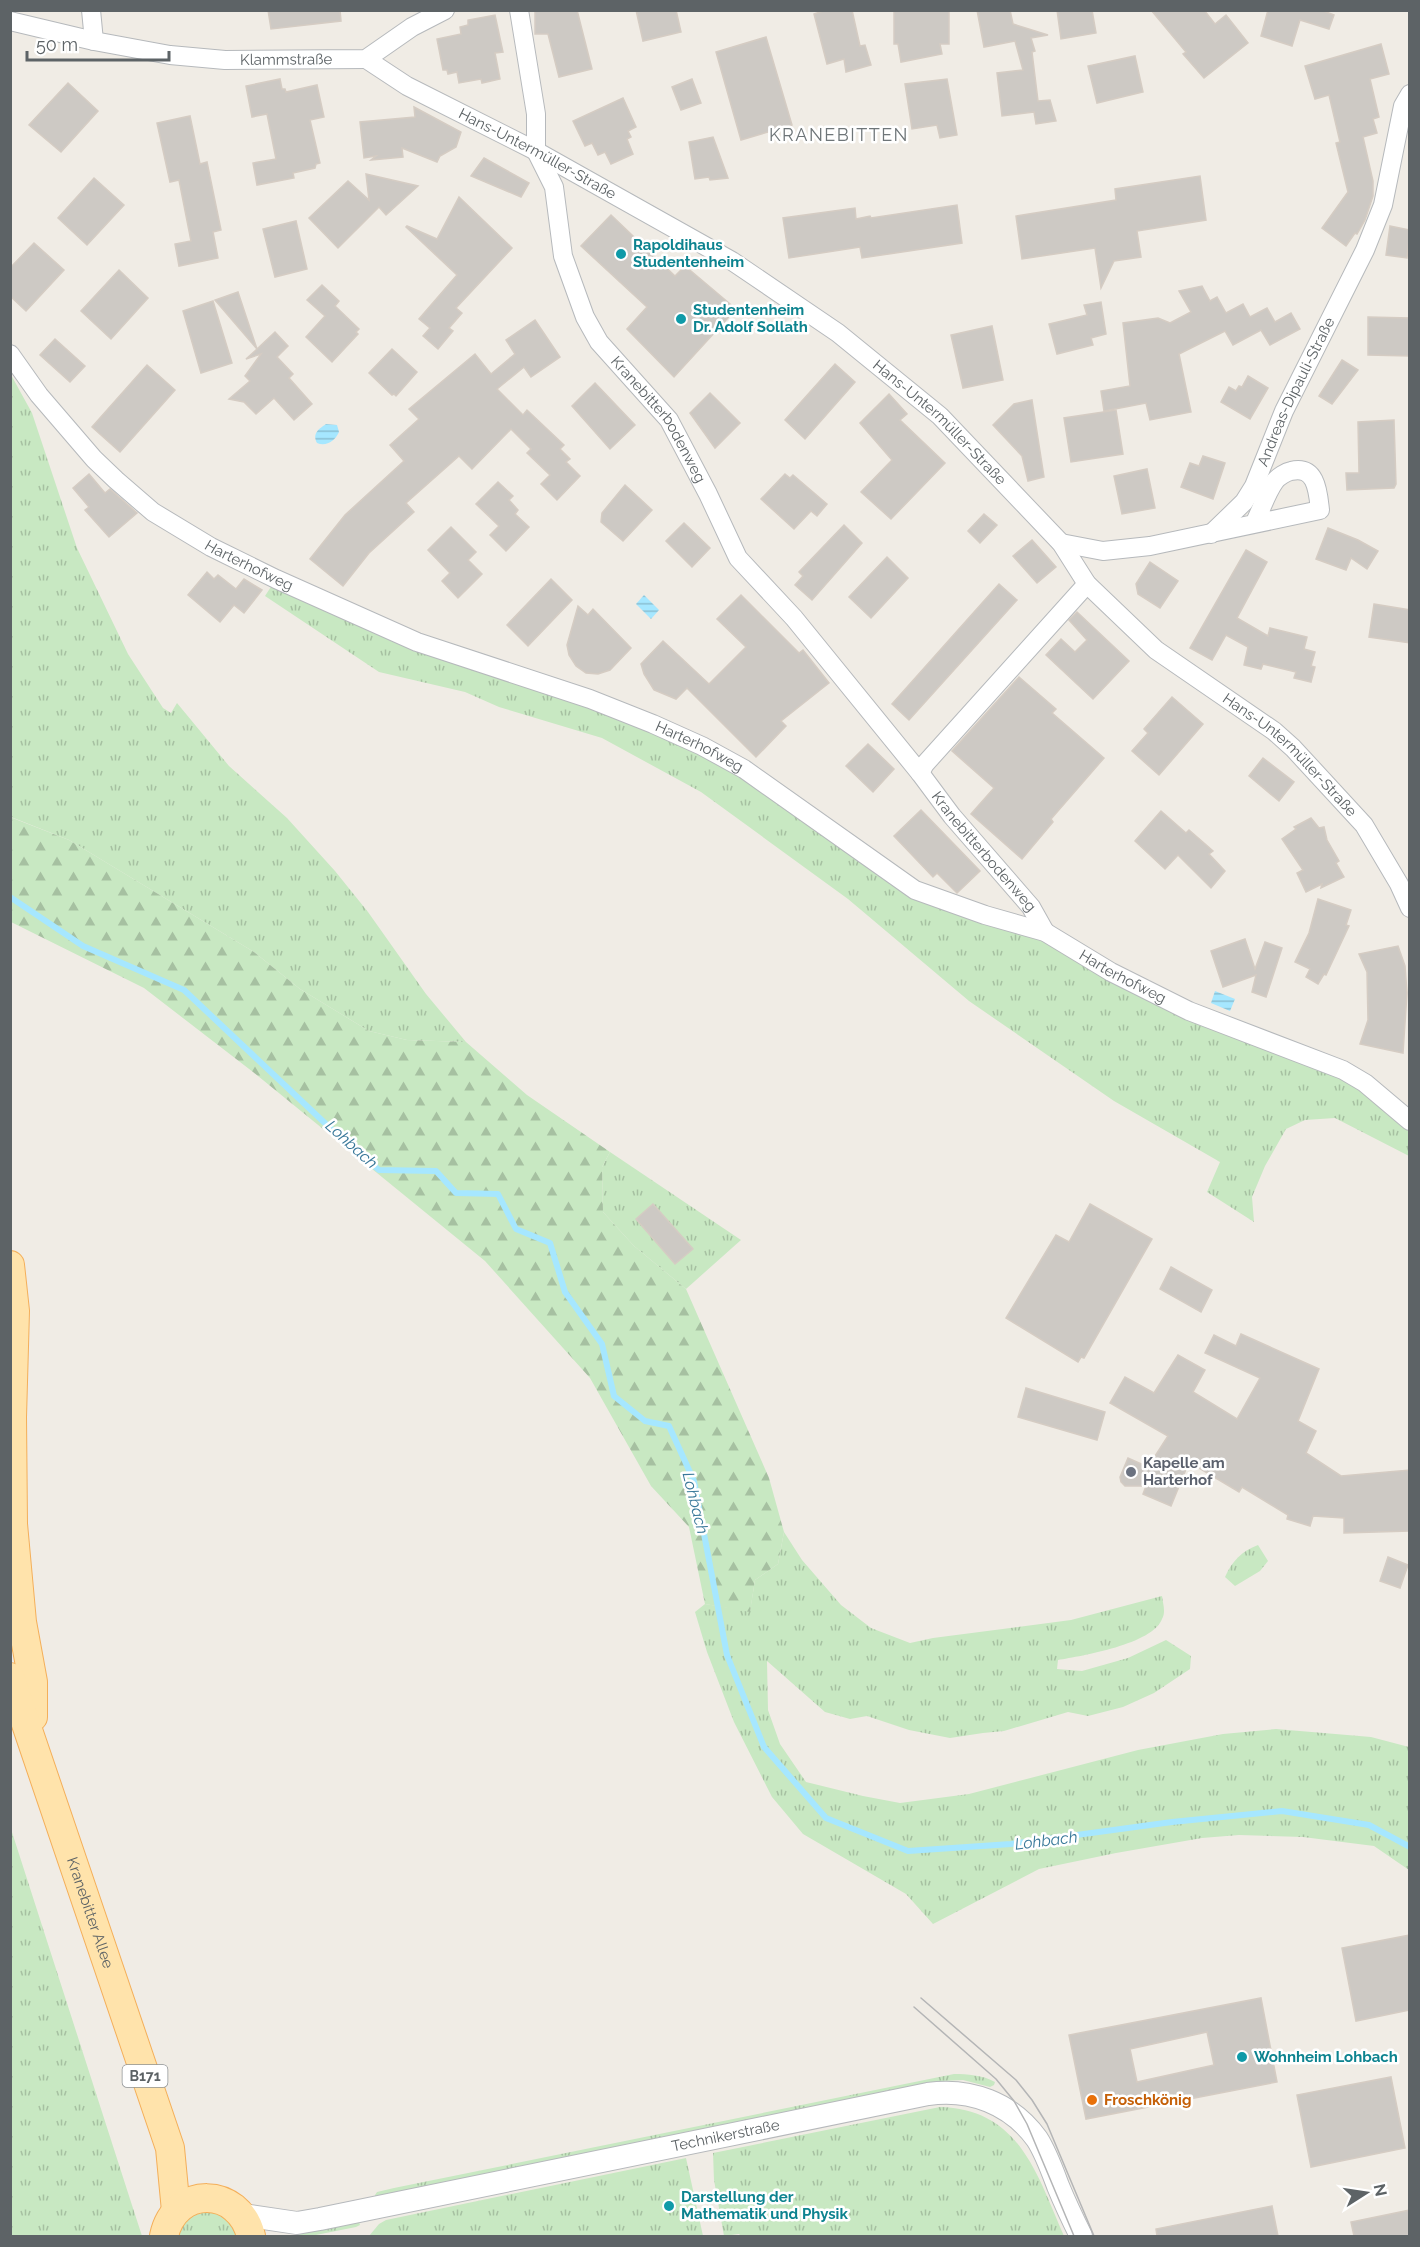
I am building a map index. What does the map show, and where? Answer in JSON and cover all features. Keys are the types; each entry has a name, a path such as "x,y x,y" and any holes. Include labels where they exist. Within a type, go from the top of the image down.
{"main road":[{"path":"10,1264 15,1311 12,1417 13,1524 22,1622 33,1682 32,1740"},
{"name":"Kranebitter Allee","path":"10,1677 170,2148 176,2211"},
{"name":"Kranebitter Allee","path":"170,2148 198,2186 210,2198"},
{"path":"164,2236 166,2227 176,2211 191,2201 210,2198"},
{"name":"B171","path":"210,2198 228,2203 247,2226"}],"street":[{"path":"91,10 93,41"},
{"path":"366,59 412,27 445,10"},
{"name":"Kranebitterbodenweg","path":"519,10 536,114 536,151 554,187 563,256 585,317 599,342 669,420 738,558 794,618 920,773 952,816 1031,908 1045,932"},
{"name":"Klammstraße","path":"10,21 93,41 170,56 225,60 366,59"},
{"name":"Hans-Untermüller-Straße","path":"366,59 407,86 536,151 732,261 838,333 940,416 1061,543 1087,584 1156,650 1274,731 1293,748 1364,825 1399,884 1410,908"},
{"name":"Andreas-Dipauli-Straße","path":"1211,534 1244,502 1254,486 1284,411 1365,250 1383,205 1403,106 1410,94"},
{"name":"Harterhofweg","path":"10,354 39,395 94,459 153,512 212,547 276,579 417,642 590,699 702,746 744,769 915,890 985,915 1045,932 1111,972 1189,1011 1343,1070 1365,1083 1410,1121"},
{"path":"1061,543 1103,551 1150,546 1211,534 1320,510 1317,484 1310,475 1301,470 1290,471 1276,479 1254,524"},
{"path":"920,773 925,764 1087,584"},
{"name":"Technikerstraße","path":"247,2226 297,2223 928,2094 952,2092 972,2094 993,2102 1005,2109 1029,2130 1042,2148 1081,2236"},
{"name":"Technikerstraße","path":"272,2236 297,2223"}],"green space":[{"path":"10,373 32,413 77,548 128,654 163,708 171,713 177,703 229,766 287,818 368,912 426,994 466,1042 407,1040 369,1031 300,989 254,952 69,840 11,817"},
{"path":"276,579 702,746 915,890 1045,932 1111,972 1343,1070 1409,1121 1409,1156 1335,1118 1305,1120 1286,1129 1265,1166 1252,1197 1254,1222 1207,1192 1220,1162 1114,1101 969,1001 848,899 701,792 602,738 499,707 465,692 379,672 265,596"},
{"path":"10,817 69,840 254,952 300,989 369,1031 407,1040 466,1042 527,1095 610,1152 602,1167 603,1212 634,1246 686,1289 769,1478 784,1532 778,1564 755,1580 750,1612 705,1604 689,1527 651,1486 590,1378 485,1261 253,1072 144,988 11,922"},
{"path":"610,1152 741,1240 686,1289 634,1246 603,1212 602,1167"},
{"path":"784,1532 802,1560 841,1605 871,1628 910,1643 1071,1620 1162,1596 1163,1616 1156,1628 1131,1642 1116,1647 1058,1660 1057,1669 1082,1671 1128,1658 1166,1640 1191,1656 1190,1669 1154,1693 1123,1707 1088,1716 1068,1712 1004,1731 950,1738 909,1730 867,1716 850,1719 825,1712 767,1661 768,1710 780,1744 806,1782 900,1803 969,1794 1138,1750 1223,1734 1276,1729 1371,1737 1409,1747 1409,1870 1374,1846 1303,1837 1239,1835 1202,1838 1039,1869 933,1924 906,1894 803,1834 772,1797 734,1722 707,1652 695,1612 705,1604 750,1611 755,1580 778,1564"},
{"path":"1258,1545 1268,1561 1260,1571 1235,1586 1225,1577 1228,1571 1242,1554"},
{"path":"10,1826 130,2199 142,2236 11,2236"},
{"path":"954,2074 980,2076 995,2082 990,2087 963,2080 942,2081 375,2197 377,2192 394,2188"},
{"path":"940,2107 967,2111 989,2119 1007,2133 1022,2149 1034,2169 1064,2236 741,2236 739,2234 724,2236 714,2180 713,2153"},
{"path":"686,2158 703,2236 369,2236 379,2224 386,2220"},
{"path":"213,2211 231,2221 238,2236 177,2236 182,2224 190,2218"},
{"path":"359,2222 360,2225 356,2227 311,2236 291,2236"}],"water":[{"path":"326,424 337,425 339,432 330,442 317,443 316,434"},
{"path":"644,595 659,610 651,619 636,604"},
{"path":"1215,991 1235,999 1230,1011 1211,1003"}],"building":[{"path":"268,10 340,10 341,21 271,29"},
{"path":"535,10 577,10 592,69 559,77 548,34 535,34"},
{"path":"636,10 676,10 681,32 643,41"},
{"path":"826,10 852,10 860,46 865,45 871,65 846,72 844,59 827,64 814,14"},
{"path":"894,10 949,10 949,44 940,44 942,54 901,62 898,44 894,44"},
{"path":"977,10 1010,10 1013,24 1048,35 1031,38 1035,51 1032,52 1038,101 1050,100 1056,121 1036,124 1034,112 1002,116 997,73 1023,70 1015,41 984,47"},
{"path":"1057,10 1092,10 1096,33 1061,39"},
{"path":"1151,10 1204,10 1215,24 1226,15 1248,43 1204,78 1183,54 1186,52"},
{"path":"1268,10 1321,10 1334,15 1329,29 1300,20 1292,46 1261,36"},
{"path":"495,15 503,52 495,53 500,79 482,83 481,79 459,83 457,72 448,74 447,70 443,70 437,39 461,34 460,27 468,25 468,20"},
{"path":"766,37 792,125 741,140 716,52"},
{"path":"1381,44 1389,74 1370,79 1379,117 1373,119 1377,133 1363,137 1373,181 1373,196 1365,220 1357,234 1355,233 1346,246 1322,228 1348,192 1336,143 1340,142 1329,95 1315,99 1305,66"},
{"path":"1135,56 1143,92 1097,103 1088,66"},
{"path":"280,79 282,89 286,92 317,85 324,117 310,120 320,163 316,164 315,168 293,173 294,178 257,185 253,163 276,159 267,114 252,117 246,86"},
{"path":"692,79 701,103 681,110 672,87"},
{"path":"947,79 957,135 940,138 937,125 912,129 905,84"},
{"path":"68,83 98,111 61,152 29,125"},
{"path":"623,98 636,127 628,131 631,137 627,139 633,154 611,164 605,152 598,155 592,143 585,146 573,121"},
{"path":"414,107 461,132 456,147 440,156 437,162 402,148 403,157 371,160 376,156 364,158 360,122 415,117"},
{"path":"190,116 200,164 207,162 221,230 213,232 218,258 179,266 175,244 191,241 179,180 170,182 157,123"},
{"path":"713,137 728,178 695,179 689,142"},
{"path":"484,158 529,183 521,197 471,176"},
{"path":"366,174 418,186 386,215 379,207 338,248 309,218 348,181 369,200"},
{"path":"1200,176 1206,220 1137,231 1141,257 1114,261 1101,288 1095,248 1022,259 1016,216 1116,200 1115,189"},
{"path":"94,178 124,205 87,245 58,218"},
{"path":"459,197 512,248 456,308 462,313 449,328 453,331 438,349 423,336 430,328 419,319 457,275 406,227 437,239"},
{"path":"957,205 962,243 862,258 860,247 789,258 783,218 855,208 856,219 870,216 871,218"},
{"name":"Studentenheim Dr. Adolf Sollath","path":"611,215 675,276 685,266 736,309 674,377 627,329 647,307 581,246"},
{"path":"296,221 307,269 275,277 263,229"},
{"path":"1390,226 1410,230 1407,258 1386,255"},
{"path":"34,243 64,270 26,311 10,296 10,268"},
{"path":"119,270 148,298 111,339 81,311"},
{"path":"322,285 339,301 335,306 359,329 356,332 358,334 332,362 306,337 325,316 307,300"},
{"path":"1202,286 1210,301 1217,297 1226,313 1243,304 1250,317 1267,308 1275,322 1291,313 1300,329 1270,345 1261,330 1233,345 1225,331 1179,354 1191,412 1150,420 1146,403 1104,411 1101,391 1130,386 1123,323 1158,318 1170,323 1191,312 1179,291"},
{"path":"238,292 257,349 215,300"},
{"path":"213,301 232,363 201,373 183,311"},
{"path":"1101,302 1106,334 1091,338 1093,345 1057,354 1049,324 1087,315 1084,305"},
{"path":"1368,317 1410,318 1410,356 1368,355"},
{"path":"535,320 560,357 531,377 524,367 497,389 523,415 527,410 564,445 560,449 570,459 566,462 580,476 557,500 541,484 550,475 527,453 531,449 511,429 472,469 459,456 406,503 414,512 369,553 343,586 310,559 345,515 404,461 390,445 419,419 409,409 475,354 491,374 515,354 506,340"},
{"path":"992,326 1003,380 963,388 951,335"},
{"path":"275,332 288,346 277,357 293,374 289,378 312,404 294,420 274,398 256,414 244,402 229,399 250,381 245,376 261,354 246,359"},
{"path":"55,339 85,366 70,382 40,355"},
{"path":"392,349 417,372 396,396 392,395 369,373"},
{"path":"1342,360 1358,370 1332,404 1319,396"},
{"path":"835,364 855,382 805,439 785,420"},
{"path":"147,365 175,390 120,452 92,427"},
{"path":"1248,376 1268,388 1250,419 1221,402 1229,387 1236,391 1239,386 1242,387"},
{"path":"595,383 635,425 610,449 572,406"},
{"path":"710,393 740,423 715,448 690,413"},
{"path":"889,394 907,414 900,420 945,463 891,519 861,492 892,460 860,423"},
{"path":"1032,400 1044,477 1028,481 1022,456 993,425 1014,404"},
{"path":"1116,410 1123,454 1071,462 1064,418"},
{"path":"1394,420 1396,484 1394,488 1347,490 1346,473 1359,473 1358,422"},
{"path":"1203,456 1225,463 1213,499 1181,487 1190,463 1199,466"},
{"path":"1147,469 1155,508 1122,514 1114,476"},
{"path":"89,474 105,493 110,489 137,513 109,537 85,510 89,507 73,488"},
{"path":"785,474 790,478 793,475 827,504 817,516 811,511 794,529 761,499"},
{"path":"498,482 513,496 509,500 518,510 515,514 529,527 506,551 490,535 499,526 476,504"},
{"path":"625,485 652,510 623,541 601,522 602,513"},
{"path":"984,514 997,525 980,543 968,531"},
{"path":"684,523 710,548 692,567 666,541"},
{"path":"844,525 862,543 812,600 795,585 803,576 799,572"},
{"path":"451,527 476,552 468,560 482,574 458,598 442,581 450,573 428,550"},
{"path":"1328,528 1378,551 1367,569 1351,558 1346,570 1316,559"},
{"path":"1032,540 1056,567 1037,583 1013,556"},
{"path":"1246,550 1267,562 1237,618 1268,636 1270,628 1307,637 1304,649 1315,652 1311,666 1315,667 1311,682 1294,678 1296,672 1263,664 1261,669 1244,665 1248,647 1226,635 1212,660 1190,648"},
{"path":"887,557 908,578 871,618 849,597"},
{"path":"1150,562 1178,581 1160,608 1138,594 1136,584"},
{"path":"207,572 214,579 218,575 236,589 244,579 262,590 244,613 234,605 220,622 188,595"},
{"path":"551,579 572,600 528,646 507,625"},
{"path":"999,584 1017,600 909,720 892,704"},
{"path":"741,595 799,653 803,650 829,683 781,721 786,726 756,757 687,688 676,699 654,690 641,664 663,641 709,684 746,647 717,619"},
{"path":"1374,604 1410,610 1410,643 1369,637"},
{"path":"578,606 588,615 593,609 631,648 610,670 598,674 586,673 576,666 569,655 567,645"},
{"path":"1077,612 1129,661 1093,699 1046,655 1061,639 1075,652 1087,640 1069,620"},
{"path":"1019,677 1056,709 1052,713 1104,758 1051,819 1053,822 1022,859 971,814 994,788 952,751"},
{"path":"1172,697 1203,724 1159,775 1132,751 1148,733 1144,729"},
{"path":"868,744 894,769 873,792 846,766"},
{"path":"1263,758 1294,782 1279,801 1249,776"},
{"path":"921,810 980,871 957,893 937,873 933,877 894,836"},
{"path":"1161,811 1186,833 1189,830 1213,851 1209,854 1225,871 1211,888 1178,855 1165,869 1135,841"},
{"path":"1311,818 1319,828 1324,827 1327,840 1339,861 1336,863 1344,877 1306,892 1297,873 1303,870 1282,839 1296,829 1294,827"},
{"path":"1318,899 1351,910 1346,925 1349,926 1326,975 1324,974 1318,984 1306,977 1310,969 1295,962 1309,933"},
{"path":"1245,939 1255,969 1265,942 1282,948 1266,997 1252,992 1256,975 1223,987 1211,951"},
{"path":"1398,946 1405,966 1407,993 1403,1053 1360,1044 1368,1020 1367,972 1359,954"},
{"path":"653,1204 693,1249 675,1264 636,1219"},
{"path":"1090,1204 1152,1239 1084,1358 1081,1357 1078,1362 1006,1318 1056,1235 1069,1242"},
{"path":"1171,1267 1212,1290 1201,1312 1160,1289"},
{"path":"1241,1334 1319,1369 1298,1421 1316,1431 1306,1453 1341,1476 1410,1470 1410,1531 1344,1533 1344,1518 1313,1516 1310,1526 1287,1519 1288,1515 1242,1487 1239,1492 1189,1462 1171,1506 1143,1494 1146,1486 1125,1486 1121,1482 1120,1477 1128,1458 1148,1467 1168,1436 1110,1403 1125,1377 1154,1393 1178,1355 1205,1370 1193,1392 1237,1419 1260,1378 1205,1353 1214,1335 1236,1346"},
{"path":"1026,1388 1105,1412 1097,1440 1018,1417"},
{"path":"1388,1557 1408,1565 1400,1588 1380,1581"},
{"path":"1410,1935 1410,2010 1356,2021 1342,1948"},
{"name":"Wohnheim Lohbach","path":"1261,1998 1277,2082 1086,2119 1069,2035","holes":["1207,2032 1214,2065 1137,2082 1130,2049"]},
{"path":"1391,2077 1405,2148 1311,2167 1297,2095"},
{"path":"1272,2206 1278,2236 1157,2236 1156,2229"},
{"path":"1410,2210 1410,2236 1354,2236 1351,2222"}],"waterway":[{"name":"Lohbach","path":"10,897 83,946 184,990 328,1126 379,1170 436,1171 456,1193 498,1194 516,1229 550,1243 565,1292 602,1344 614,1396 645,1421 669,1426 694,1481 727,1655 764,1747 826,1818 908,1851 1011,1844 1172,1822 1282,1811 1369,1825 1410,1847"}],"tram line":[{"path":"921,1998 1016,2080 1032,2100 1047,2124 1094,2236"},
{"path":"914,2007 996,2079 1014,2101 1027,2124 1074,2236"}],"place":[{"name":"Rapoldihaus Studentenheim","path":"621,254"},
{"name":"Studentenheim Dr. Adolf Sollath","path":"681,319"},
{"name":"Kapelle am Harterhof","path":"1131,1472"},
{"name":"Wohnheim Lohbach","path":"1242,2057"},
{"name":"Froschkönig","path":"1092,2100"},
{"name":"Darstellung der Mathematik und Physik","path":"669,2206"}],"district":[{"name":"KRANEBITTEN","path":"839,135"}]}
